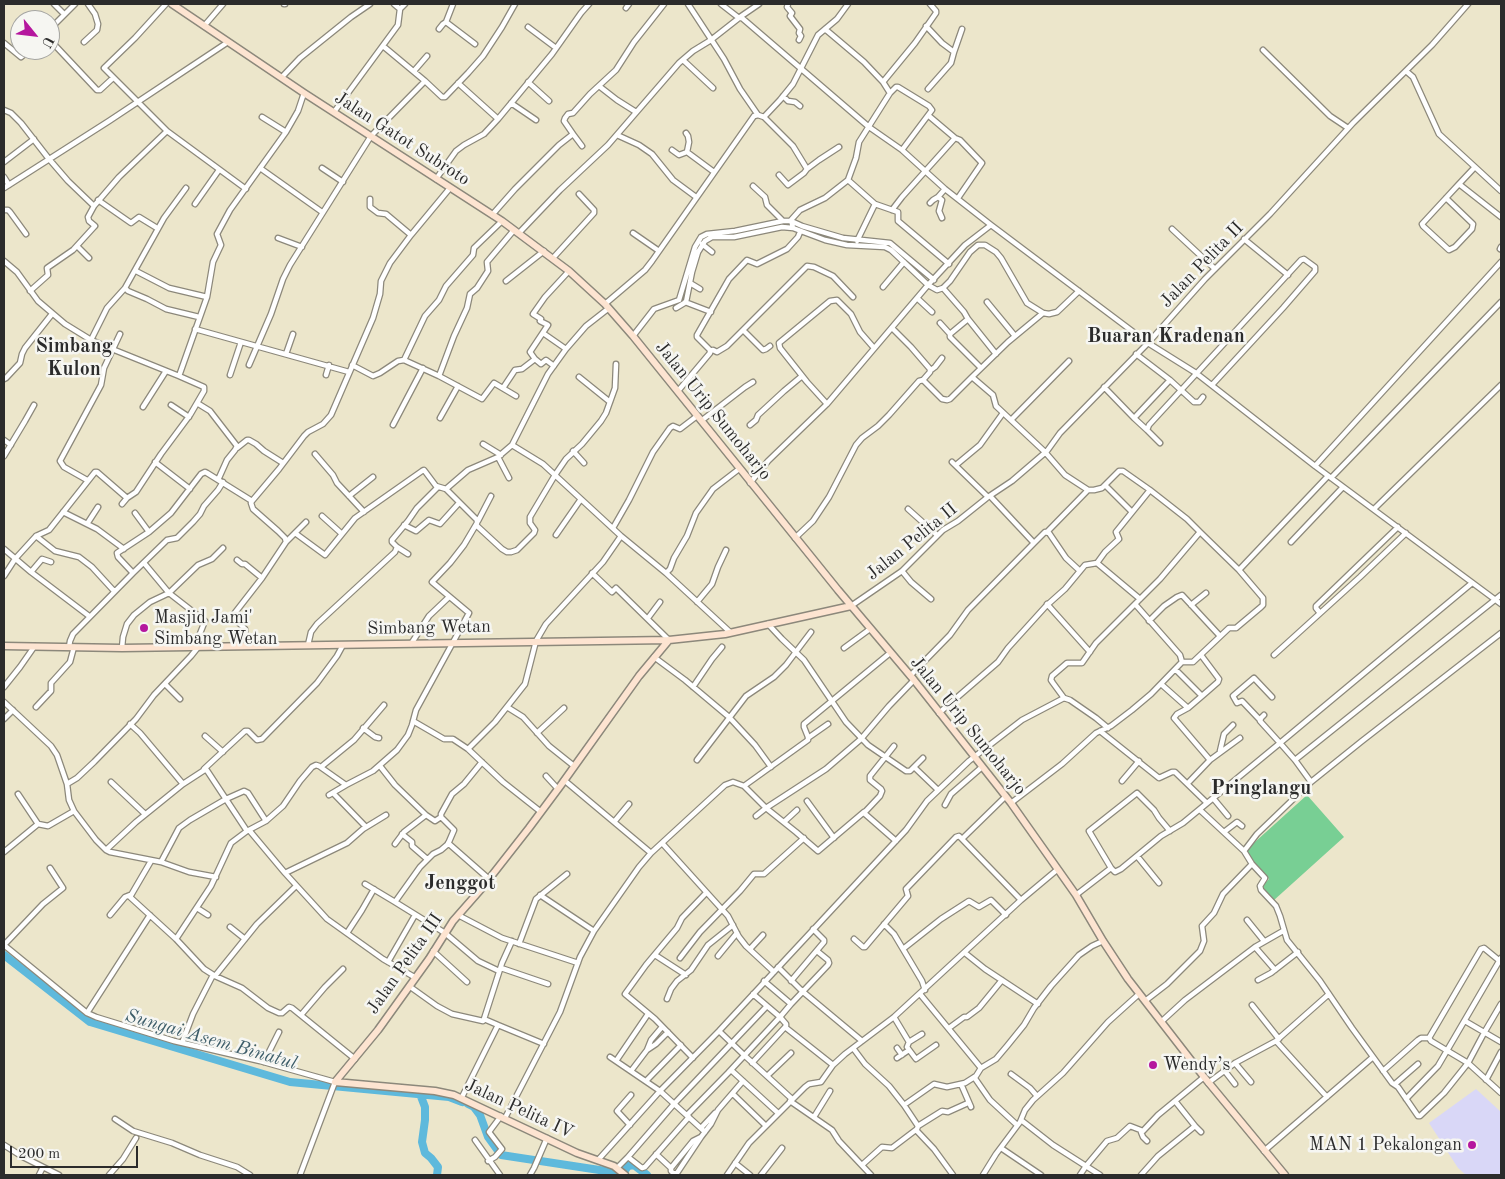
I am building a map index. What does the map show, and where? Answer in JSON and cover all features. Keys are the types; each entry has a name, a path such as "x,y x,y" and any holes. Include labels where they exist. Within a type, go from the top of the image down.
{"street":[{"path":"54,4 64,14"},
{"path":"60,18 74,4"},
{"path":"84,42 97,30 98,24 95,14 88,4"},
{"path":"166,4 135,38 104,67 104,70 167,131 246,189"},
{"name":"Jalan Gatot Subroto","path":"172,4 182,6 204,26 502,221 553,258 607,306"},
{"path":"204,26 223,4"},
{"path":"282,77 300,58 370,4"},
{"path":"394,4 400,9"},
{"path":"334,112 398,25 400,9 405,4"},
{"path":"439,29 446,22 453,4"},
{"path":"383,46 443,97 483,56 515,4"},
{"path":"436,179 456,151 484,134 498,119 589,4"},
{"path":"582,146 564,119 568,114 574,113 616,70 634,42 664,4"},
{"path":"688,4 724,59 740,90 758,115 764,117 793,146 807,169"},
{"path":"721,4 802,68 869,127 902,150 945,189 991,225 1148,343 1196,373 1315,466 1501,604"},
{"path":"439,376 467,308 469,296 488,271 487,262 617,135 683,60 759,4"},
{"path":"788,4 787,7 792,13 790,16 800,29 798,33 801,36 799,40"},
{"path":"764,117 793,84 818,35 837,19 848,4"},
{"path":"883,82 936,13 930,4"},
{"name":"Jalan Pelita II","path":"851,606 902,570 937,535 1012,481 1045,452 1060,433 1148,343 1348,128 1410,67 1468,4"},
{"path":"446,22 474,44"},
{"path":"926,26 942,43 954,52"},
{"path":"528,27 556,48"},
{"path":"928,89 951,63 962,28"},
{"path":"825,29 864,62 883,82 890,93"},
{"path":"4,188 228,42"},
{"path":"1263,50 1330,116 1348,128"},
{"path":"60,51 97,90 100,90 113,78"},
{"path":"414,71 427,56"},
{"path":"683,60 714,88"},
{"path":"1410,67 1439,134 1501,191"},
{"path":"249,365 271,314 283,278 322,212 371,136 425,81"},
{"path":"528,82 549,101"},
{"path":"458,83 498,119"},
{"path":"600,86 636,112"},
{"path":"792,225 792,218 800,210 825,198 848,180 856,158 858,145 890,93 896,87 932,110 902,150"},
{"path":"179,376 206,297 213,262 221,245 216,236 230,210 286,132 298,111 304,93"},
{"path":"783,96 788,101 800,106"},
{"path":"511,103 536,120"},
{"path":"4,110 15,116 68,181 94,206"},
{"path":"446,488 468,470 500,456 512,445 532,404 566,349 586,326 644,270 754,116 758,115"},
{"path":"929,116 960,140 982,162 958,198"},
{"path":"262,117 286,132"},
{"path":"30,291 48,275 47,268 77,246 94,227 94,224 88,218 98,200 125,170 167,131"},
{"path":"686,133 689,142 687,152"},
{"path":"492,215 559,145 573,134"},
{"path":"617,135 639,145 652,154 673,180 696,197"},
{"path":"892,210 955,138"},
{"path":"4,162 34,139"},
{"path":"779,175 788,185 819,160 839,147"},
{"path":"672,150 679,155 687,152"},
{"path":"687,152 714,172"},
{"path":"1446,198 1473,224 1472,229 1455,247 1449,250 1422,225 1446,198 1475,167"},
{"path":"260,168 322,212"},
{"path":"322,168 343,182"},
{"path":"195,204 219,170"},
{"path":"4,177 9,185"},
{"path":"848,180 875,204 898,213 898,221 949,264"},
{"path":"1460,184 1501,217"},
{"path":"753,186 765,197 767,205 800,232 847,245 885,247 931,282"},
{"path":"91,340 107,308 125,288 136,271 157,228 186,188"},
{"path":"286,542 285,538 278,531 253,509 251,503 308,432 319,427 331,415 373,316 380,294 381,281 390,263 411,234 450,188"},
{"path":"930,204 945,189"},
{"path":"553,258 594,213 594,210 578,194"},
{"path":"938,197 942,200 939,211 942,218"},
{"path":"370,199 370,207 378,213 386,214 411,234"},
{"path":"98,200 131,223 139,217 157,228"},
{"path":"857,241 875,204"},
{"path":"4,210 10,212 26,234"},
{"path":"686,302 687,283 695,247 706,234 735,231 783,220"},
{"path":"404,360 425,316 439,300 446,286 473,256 474,248 502,221"},
{"path":"702,240 792,225 857,241 884,241 890,243 937,290 943,288 970,252 981,244 996,252 1027,303 1043,313 1056,312 1078,290"},
{"path":"750,483 768,461 827,404 931,282 966,245 991,225"},
{"path":"1172,229 1215,269"},
{"path":"800,232 790,247 782,252 758,264 745,261 729,279 697,337 710,351 718,352 727,346 807,266 814,267 833,276 853,297"},
{"path":"632,233 658,252"},
{"path":"278,238 302,246"},
{"path":"1244,239 1288,275"},
{"path":"702,240 712,252"},
{"path":"77,246 89,258"},
{"path":"506,281 544,251"},
{"path":"1147,430 1149,425 1196,373 1303,259 1316,268 1283,308 1212,385"},
{"path":"4,261 16,272 30,291 52,314 65,324 112,350 205,388 189,416 155,462 136,492 122,504"},
{"path":"883,287 904,262"},
{"path":"1315,466 1501,262"},
{"path":"136,271 169,288 206,297"},
{"path":"554,366 546,360 541,364 534,359 530,352 548,325 540,321 541,319 533,314 545,297 569,271"},
{"path":"687,283 700,288"},
{"path":"633,336 654,309 679,300 687,283"},
{"path":"125,288 166,309 199,317"},
{"path":"943,288 996,354"},
{"path":"917,298 932,312"},
{"path":"827,404 802,376 780,348 779,344 830,301 836,300 851,314 864,337 874,348"},
{"path":"686,302 711,312"},
{"path":"676,308 686,302"},
{"path":"987,302 1015,336"},
{"path":"1240,570 1501,302"},
{"name":"Jalan Urip Sumoharjo","path":"607,306 678,391 795,538 912,678 1006,796 1058,868 1103,941 1145,1001 1206,1080 1285,1175"},
{"path":"923,380 942,400 950,399 1015,336 1043,313"},
{"path":"4,379 20,363 25,348 52,314"},
{"path":"950,334 968,319"},
{"path":"940,323 950,334 954,343 981,368"},
{"path":"892,328 931,370"},
{"path":"195,329 349,372"},
{"path":"743,330 763,350 770,346"},
{"path":"543,333 566,349"},
{"path":"88,480 64,467 60,461 102,385 102,373 120,334"},
{"path":"286,354 293,334"},
{"path":"230,375 241,342"},
{"path":"678,391 710,351"},
{"path":"1136,354 1170,380 1194,402 1199,402 1203,397"},
{"path":"795,538 813,521 829,498 856,445 878,426 942,358"},
{"path":"503,388 515,370 522,369 534,359"},
{"path":"352,364 374,376 398,360 404,360 482,399 494,383 516,396"},
{"path":"1011,420 1069,361"},
{"path":"295,533 323,555 326,555 355,518 424,470 438,487 446,488 502,549 511,552 516,550 534,533 535,530 530,523 530,517 556,475 574,451 602,421 608,399 615,388 616,364"},
{"path":"326,375 329,365"},
{"path":"393,425 423,368"},
{"path":"143,407 166,371"},
{"path":"579,376 608,399"},
{"path":"750,425 756,420 758,415 802,376"},
{"path":"972,376 993,395 995,405 1045,452 1065,475 1088,490 1097,490 1119,471 1122,471 1187,519 1240,570 1263,598 1263,605 1236,628 1229,628 1193,662 1182,662"},
{"path":"1134,418 1170,380"},
{"path":"613,528 653,452 670,428 673,426 680,429 699,419 753,382"},
{"path":"440,418 458,386"},
{"path":"1374,509 1501,386"},
{"path":"1104,387 1160,443"},
{"path":"197,403 210,411 236,445 236,448"},
{"path":"4,456 34,405"},
{"path":"171,405 189,416"},
{"path":"1003,413 980,445 954,463 1034,543"},
{"path":"4,440 10,445"},
{"path":"36,707 51,691 51,683 70,662 72,648 70,641 73,634 167,540 177,538 193,522 221,481 227,460 236,448 249,440 283,464"},
{"path":"483,444 500,456 509,478"},
{"path":"512,445 543,464 556,475 621,536 666,573 730,632"},
{"path":"574,451 584,463"},
{"path":"315,454 333,474 337,483 364,512"},
{"path":"155,462 190,489"},
{"path":"666,573 670,569 687,536 696,513 707,497 713,489 739,469"},
{"path":"4,576 15,559 36,536 49,530 94,472 97,472 127,498"},
{"path":"133,573 117,556 117,553 149,532 170,513 203,473 207,473 221,481 252,501"},
{"path":"349,496 373,477"},
{"path":"1105,485 1132,512"},
{"path":"408,554 397,547 392,540 417,508 438,487"},
{"path":"1291,542 1343,487"},
{"path":"756,816 826,769 861,739 950,635 968,610 1088,490"},
{"path":"939,713 998,662 1047,604 1065,589 1087,564 1094,565 1097,563 1105,552 1119,539 1116,532 1150,490"},
{"path":"366,827 331,794 374,771 402,743 410,730 416,710 469,612 432,582 450,563 477,523 491,496"},
{"path":"556,536 581,499"},
{"path":"404,525 416,531 430,520 440,524 459,503"},
{"path":"87,524 98,507"},
{"path":"908,509 937,535"},
{"path":"64,512 97,529 124,549"},
{"path":"135,513 149,532"},
{"path":"322,516 342,534"},
{"path":"246,646 245,629 234,618 234,614 262,578 286,542 306,522"},
{"path":"1320,613 1316,606 1398,527"},
{"path":"1047,532 1066,558 1080,571"},
{"path":"1108,728 1070,700 1064,698 1053,683 1052,676 1067,663 1082,662 1096,642 1160,580 1200,532"},
{"path":"1274,655 1406,533"},
{"path":"36,536 55,551 79,558 92,567 114,591"},
{"path":"468,749 495,722 527,681 536,642 546,624 603,562 621,536"},
{"path":"308,645 310,634 317,624 389,559 397,547"},
{"path":"122,648 127,624 134,615 150,602 169,593 198,565 212,559 223,548"},
{"path":"4,549 89,616"},
{"path":"1375,549 1381,557"},
{"path":"697,602 712,584 726,550"},
{"path":"31,572 42,559 51,562"},
{"path":"237,560 262,578"},
{"path":"66,784 77,778 94,762 191,656 197,646 205,621 169,593 144,563"},
{"path":"1097,563 1140,599"},
{"path":"902,570 911,582 931,599"},
{"path":"592,573 612,592 616,588 668,640"},
{"path":"1170,831 1138,793 1089,831 1110,868 1115,872 1118,871 1161,836 1170,831 1183,823 1200,810 1472,583"},
{"path":"1191,604 1206,593"},
{"path":"1149,621 1164,606 1180,595 1191,604 1220,636"},
{"path":"1295,760 1501,595"},
{"path":"411,644 428,618 449,596"},
{"path":"648,618 660,602"},
{"path":"1047,604 1090,652"},
{"path":"1135,604 1180,655 1182,662"},
{"name":"Simbang Wetan","path":"4,646 122,648 668,640 730,632 851,606"},
{"path":"768,624 804,660 846,722 861,739 906,771 910,771 923,758"},
{"path":"844,648 870,628"},
{"path":"697,760 746,696 786,665 811,632"},
{"path":"1244,851 1257,834 1311,782 1362,740 1501,633"},
{"name":"Jalan Pelita III","path":"300,1175 335,1083 416,978 458,915 541,812 639,676 668,640"},
{"path":"106,850 145,814 204,769 246,731 257,740 262,740 317,683 343,645"},
{"path":"4,687 34,647"},
{"path":"693,687 722,647"},
{"path":"808,738 803,726 890,653"},
{"path":"1201,655 1219,679 1218,682 1188,708 1177,714 1174,719 1210,760"},
{"path":"654,657 729,717 771,767"},
{"path":"1011,803 1062,764 1096,733 1108,728 1132,710 1176,670 1182,662"},
{"path":"1176,670 1202,696"},
{"path":"1272,697 1254,678 1233,695 1237,703 1242,701 1260,720 1295,760 1311,782"},
{"path":"165,684 180,699"},
{"path":"1161,684 1188,708"},
{"path":"598,1160 660,1091 719,1031 896,841 938,790 974,756 1022,720 1064,698"},
{"path":"4,702 40,734 55,751 74,811 106,850 161,862 189,872 216,877"},
{"path":"321,767 354,740 384,705"},
{"path":"507,706 523,717 554,750 574,766"},
{"path":"537,732 564,708"},
{"path":"4,719 12,710"},
{"path":"1260,720 1264,715"},
{"path":"414,721 444,738 455,740 468,749 503,782 541,812"},
{"path":"130,724 140,733 183,784"},
{"path":"744,786 828,724"},
{"path":"1220,753 1224,734 1233,725"},
{"path":"363,728 375,737 380,738"},
{"path":"1100,731 1159,778 1173,771 1188,783 1207,803"},
{"path":"205,736 223,752"},
{"path":"1188,783 1210,760 1240,738"},
{"path":"488,1161 499,1153 502,1148 489,1132 503,1117 544,1044 560,1012 578,963 594,931 638,867 651,853 728,783 737,783 744,786 766,808 818,851 864,812 881,794 881,789 870,780 870,777 894,746"},
{"path":"1122,781 1139,761"},
{"path":"441,818 440,815 452,794 464,784 482,762"},
{"path":"176,939 216,877 228,847 234,840 266,820 284,804 312,767 316,765 321,767 346,785"},
{"path":"380,766 396,785 426,814 436,821 441,818"},
{"path":"914,767 938,790"},
{"path":"945,805 951,794 982,767"},
{"path":"204,769 207,769 248,830 327,919 388,962 416,978"},
{"path":"546,776 558,789"},
{"path":"564,780 651,853"},
{"path":"112,782 145,814"},
{"path":"161,862 179,828 226,799 246,791 266,820"},
{"path":"18,794 38,824 48,826 74,811"},
{"path":"962,838 1006,796"},
{"path":"1213,798 1228,816"},
{"path":"807,801 834,838"},
{"path":"614,822 629,804"},
{"path":"784,822 797,810"},
{"path":"1200,810 1244,851 1252,864 1265,878 1260,886 1261,890 1276,906 1287,940 1329,994 1383,1071 1419,1116 1444,1093 1468,1063 1501,1004"},
{"path":"864,812 865,815 896,841"},
{"path":"395,844 402,834 426,814"},
{"path":"285,873 347,843 366,827 386,815"},
{"path":"395,902 427,859 448,844 454,830 441,818"},
{"path":"1224,832 1237,822 1242,826"},
{"path":"4,852 38,824"},
{"path":"402,834 427,859"},
{"path":"854,939 864,947 908,896 906,889 959,836 1021,900"},
{"path":"680,958 700,932 754,874 764,874 804,838"},
{"path":"662,843 722,909 739,938 750,949 862,1041"},
{"path":"448,844 489,878"},
{"path":"1137,856 1159,883"},
{"path":"110,915 125,897 130,896 151,861"},
{"path":"1145,1001 1167,984 1200,950 1204,941 1202,926 1214,913 1223,894 1252,864"},
{"path":"50,868 63,888 36,911 4,945 87,1012 96,1017 182,1043 264,1062 335,1083"},
{"path":"727,1175 749,1143 791,1100 809,1084 821,1082 833,1065 925,990 1058,868"},
{"path":"1076,895 1110,868"},
{"path":"519,944 536,900 567,874"},
{"path":"365,884 445,933 478,961 500,970 548,984"},
{"path":"182,1043 192,1014 214,976 257,924 296,886"},
{"path":"347,933 374,889"},
{"path":"693,1058 668,1032 625,994 677,928 682,918 706,893"},
{"path":"540,895 594,931"},
{"path":"130,896 176,939 204,969 214,976 242,988 268,1008 279,1013 290,1007 355,1059"},
{"path":"903,949 936,922 967,901 971,901 974,905 979,906 991,900 1006,915"},
{"path":"197,908 208,915"},
{"path":"87,1012 150,915"},
{"path":"388,962 415,915"},
{"path":"458,915 480,928 519,944 578,963"},
{"path":"1247,920 1264,941"},
{"path":"884,924 894,934 922,981 925,990"},
{"path":"667,999 677,981 691,970 708,945 733,925"},
{"path":"230,927 245,939"},
{"path":"791,981 824,941 813,930"},
{"path":"1161,1022 1185,1000 1254,946 1284,931"},
{"path":"718,956 737,933"},
{"path":"750,949 763,935"},
{"path":"484,1019 512,941"},
{"path":"904,1105 934,1084 947,1087 961,1084 974,1077 981,1068 996,1059 1051,986 1080,955 1103,941"},
{"path":"1254,946 1274,970"},
{"path":"1406,1099 1434,1071 1448,1051 1501,960 1484,948 1481,949 1428,1038"},
{"path":"434,951 467,982"},
{"path":"628,1157 643,1168 790,1004 824,971 829,963 828,960 817,951"},
{"path":"1258,980 1298,952"},
{"path":"965,953 985,969 1038,1004"},
{"path":"655,955 686,975"},
{"path":"301,1015 324,986 343,969"},
{"path":"949,1028 979,1008 1002,980"},
{"path":"764,981 790,1004"},
{"path":"409,986 452,1014 483,1021 484,1019 544,1044"},
{"path":"753,994 780,1017 786,1024 785,1027 833,1065"},
{"path":"920,994 981,1068"},
{"path":"984,1175 1000,1148 1021,1120 1025,1110 1037,1096 1063,1072 1108,1022 1140,994"},
{"path":"1141,1132 1175,1101 1206,1080 1278,1040 1329,994"},
{"path":"1252,1005 1278,1040 1327,1097"},
{"path":"621,1172 628,1157 674,1104 767,1006"},
{"path":"616,1061 648,1014"},
{"path":"894,1017 909,1042"},
{"path":"1465,1021 1501,1042"},
{"path":"462,1097 498,1025"},
{"path":"631,1071 647,1050 651,1040 662,1027"},
{"path":"752,1063 785,1027"},
{"path":"719,1031 791,1100 832,1130 838,1141 871,1175"},
{"path":"264,1062 279,1032"},
{"path":"647,1050 668,1032"},
{"path":"922,1034 909,1042 907,1047 916,1059 936,1044"},
{"path":"1383,1071 1418,1040 1428,1038 1468,1063 1501,1093"},
{"path":"646,1081 681,1045"},
{"path":"853,1048 865,1064 889,1086 904,1105 917,1128 954,1175"},
{"path":"897,1048 902,1055"},
{"path":"897,1058 909,1050"},
{"path":"1486,1080 1501,1052"},
{"path":"767,1076 791,1053"},
{"path":"1264,1151 1373,1056"},
{"path":"610,1057 660,1091 703,1130"},
{"path":"1235,1063 1251,1082"},
{"path":"1395,1084 1418,1064"},
{"path":"731,1070 778,1113"},
{"path":"1224,1070 1235,1084"},
{"path":"1011,1074 1027,1085 1037,1096"},
{"path":"974,1077 990,1100 1017,1125"},
{"path":"656,1154 671,1168 674,1174 677,1173 701,1137 703,1130 744,1081"},
{"name":"Jalan Pelita IV","path":"335,1083 435,1091 462,1097 621,1172"},
{"path":"862,1165 882,1146 892,1148 942,1111 948,1112 969,1105 961,1084"},
{"path":"814,1117 830,1091"},
{"path":"733,1094 766,1126"},
{"path":"630,1125 617,1111 631,1095"},
{"path":"1175,1101 1194,1126 1201,1132"},
{"path":"115,1119 133,1131 237,1167 250,1175"},
{"path":"1021,1120 1053,1145 1100,1175"},
{"path":"1080,1175 1107,1141 1117,1138 1130,1126 1141,1132 1147,1141"},
{"path":"1141,1175 1158,1156 1194,1126"},
{"path":"671,1168 693,1141 701,1137"},
{"path":"109,1175 123,1160 136,1138"},
{"path":"530,1175 541,1155 547,1138"},
{"path":"475,1140 488,1161 500,1175"},
{"path":"4,1145 59,1175"},
{"path":"761,1175 782,1148"},
{"path":"1000,1148 1041,1175"},
{"path":"736,1163 750,1175"},
{"path":"39,1175 43,1167"}],"shaded area":[{"name":"MAN 1 Pekalongan","path":"1476,1089 1501,1112 1501,1175 1466,1175 1458,1168 1429,1123"}],"green space":[{"path":"1307,795 1344,837 1273,901 1261,887 1269,879 1245,851"}],"waterway":[{"name":"Sungai Asem Binatul","path":"4,955 90,1022 290,1082 449,1097 462,1102"},
{"path":"420,1094 425,1107 422,1142 425,1153 438,1167 437,1175"},
{"name":"Sungai Asem Binatul","path":"468,1104 474,1107 480,1115 488,1137 501,1155 619,1173 624,1172 628,1166 634,1165 647,1175"}],"place":[{"name":"Masjid Jami' Simbang Wetan","path":"144,628"},
{"name":"Wendy’s","path":"1153,1065"},
{"name":"MAN 1 Pekalongan","path":"1472,1145"}],"district":[{"name":"Buaran Kradenan","path":"1166,337"},
{"name":"Simbang Kulon","path":"74,358"},
{"name":"Pringlangu","path":"1261,789"},
{"name":"Jenggot","path":"460,884"}]}
